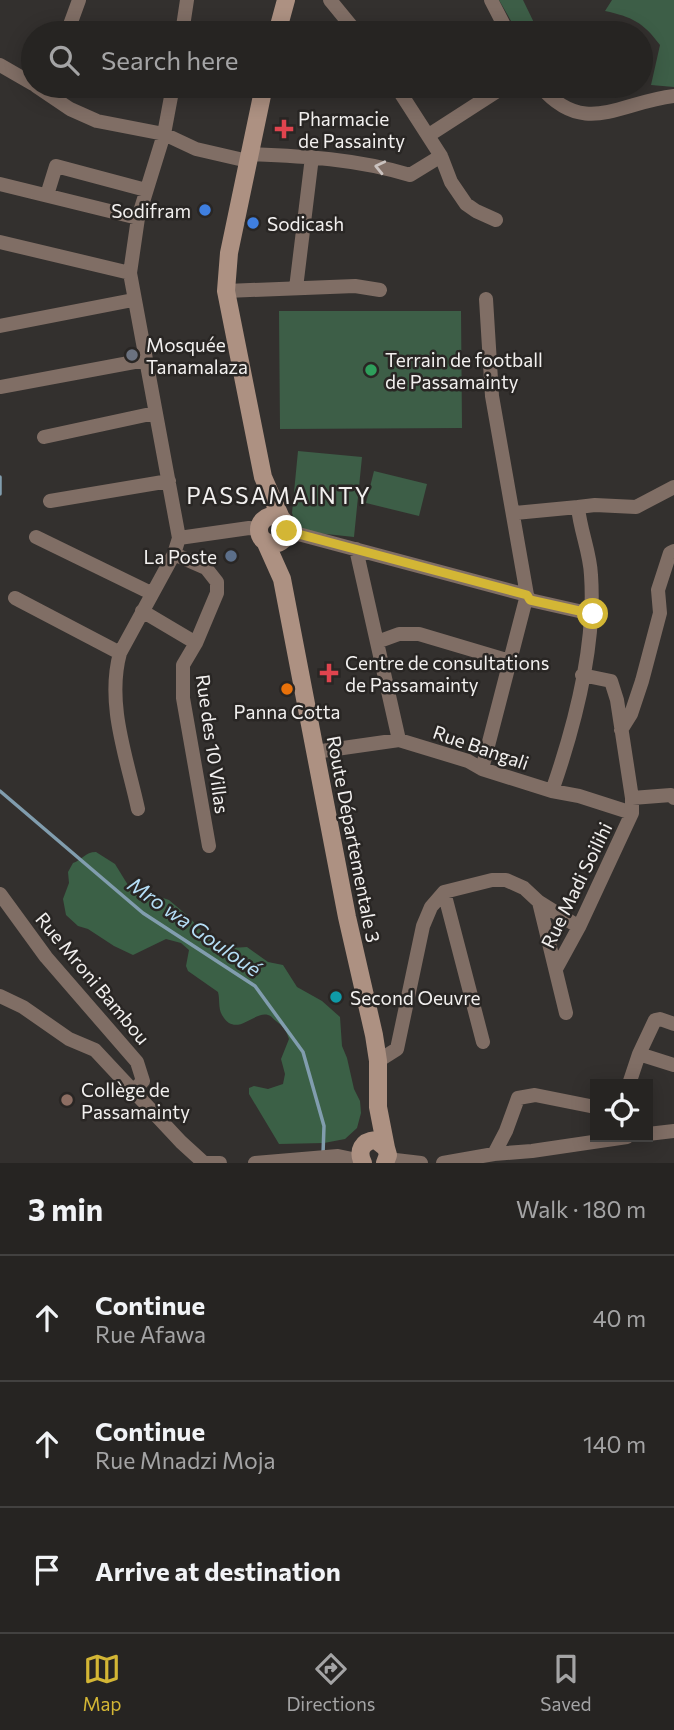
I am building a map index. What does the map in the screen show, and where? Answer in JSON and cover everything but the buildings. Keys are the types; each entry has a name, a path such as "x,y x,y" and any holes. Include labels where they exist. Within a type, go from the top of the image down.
{"main road":[{"path":"280,21 286,0"},
{"name":"Route Départementale 3","path":"261,98 229,253 226,291 348,918 374,1035 378,1060 378,1107 386,1157"},
{"name":"Route Départementale 3","path":"363,1153 378,1107"},
{"path":"363,1153 376,1140 386,1157"}],"street":[{"path":"71,21 79,0"},
{"path":"184,21 187,0"},
{"path":"330,0 347,21"},
{"path":"491,0 502,21"},
{"path":"0,65 21,76"},
{"path":"550,98 572,111 594,114 674,96"},
{"path":"56,98 70,109 97,121 164,134 196,149 249,157 312,157 383,167 410,175 441,156"},
{"path":"138,809 116,707 115,682 120,653 174,554 179,538 130,273 138,218 164,134 171,98"},
{"path":"404,98 429,135 451,182 466,204 496,220"},
{"path":"429,135 486,98"},
{"path":"296,288 312,157"},
{"path":"47,195 56,166 146,190"},
{"path":"0,184 138,218"},
{"path":"0,242 130,273"},
{"path":"226,291 355,286 380,290"},
{"path":"486,299 492,396 527,595 530,600 593,614"},
{"path":"0,326 133,300"},
{"path":"0,387 145,360"},
{"path":"44,437 155,413"},
{"path":"50,501 169,481"},
{"path":"514,513 578,507 636,507 674,487"},
{"path":"552,791 571,737 593,614 591,572 578,507"},
{"path":"179,538 249,528 273,530 356,549 527,595"},
{"path":"36,537 151,593"},
{"path":"356,549 399,740"},
{"path":"621,730 631,714 642,681 660,612 658,590 670,553 674,551"},
{"name":"Rue des 10 Villas","path":"174,554 206,568 217,582 217,593 183,665 183,698 209,846"},
{"path":"482,769 527,595"},
{"path":"15,598 120,653"},
{"path":"142,611 195,643"},
{"path":"377,642 399,634 419,634 510,661"},
{"name":"Rue Madi Soilihi","path":"556,969 579,927 632,813 617,700 611,681 582,675"},
{"name":"Rue Bangali","path":"315,752 399,740 552,791 579,796 632,813"},
{"path":"632,798 662,795 671,795 674,798"},
{"path":"378,1060 397,1049 423,926 431,907 444,892 492,880 506,880 524,888 539,902 579,927"},
{"path":"444,892 483,1042"},
{"name":"Rue Mroni Bambou","path":"0,894 47,957 137,1062 143,1081 135,1090"},
{"path":"539,902 566,1013"},
{"path":"0,996 23,1007 69,1039 95,1050 204,1163 220,1163"},
{"path":"631,1079 655,1020 674,1024"},
{"path":"639,1054 674,1065"},
{"path":"494,1154 506,1132 518,1098 535,1095 590,1106"},
{"path":"653,1133 674,1131"},
{"path":"443,1163 593,1142"},
{"path":"254,1163 363,1153"},
{"path":"386,1157 421,1163"}],"green space":[{"path":"499,0 523,0 533,21 511,21"},
{"path":"612,0 674,0 674,87 653,85 660,45 653,37 653,21 634,21 605,11"},
{"name":"Terrain de football de Passamainty","path":"279,311 461,311 462,428 280,429"},
{"path":"298,451 362,457 354,537 298,531 292,513"},
{"path":"374,471 427,484 419,516 366,503"},
{"path":"96,852 115,864 131,890 139,897 154,895 169,900 204,934 232,948 247,947 268,962 283,965 297,987 322,1001 340,1017 342,1046 360,1101 361,1113 357,1128 345,1139 324,1143 279,1144 249,1094 249,1088 254,1086 268,1089 283,1084 285,1074 281,1059 289,1039 287,1033 268,1015 239,1024 227,1022 221,1012 218,992 188,971 186,966 189,950 181,943 166,939 133,955 78,926 66,915 63,899 69,883 68,872 73,863 89,853"}],"waterway":[{"name":"Mro wa Gouloué","path":"0,477 0,494"},
{"name":"Mro wa Gouloué","path":"0,791 143,913 255,986 303,1052 324,1126 323,1154"}],"place":[{"name":"Pharmacie de Passainty","path":"284,129"},
{"name":"Sodifram","path":"205,210"},
{"name":"Sodicash","path":"253,223"},
{"name":"Mosquée Tanamalaza","path":"132,355"},
{"name":"Terrain de football de Passamainty","path":"371,370"},
{"name":"La Poste","path":"231,556"},
{"name":"Centre de consultations de Passamainty","path":"329,673"},
{"name":"Panna Cotta","path":"287,689"},
{"name":"Second Oeuvre","path":"336,997"},
{"name":"Collège de Passamainty","path":"67,1100"}],"district":[{"name":"PASSAMAINTY","path":"279,495"}],"route":[{"path":"287,531 527,595 530,600 593,614"}]}
